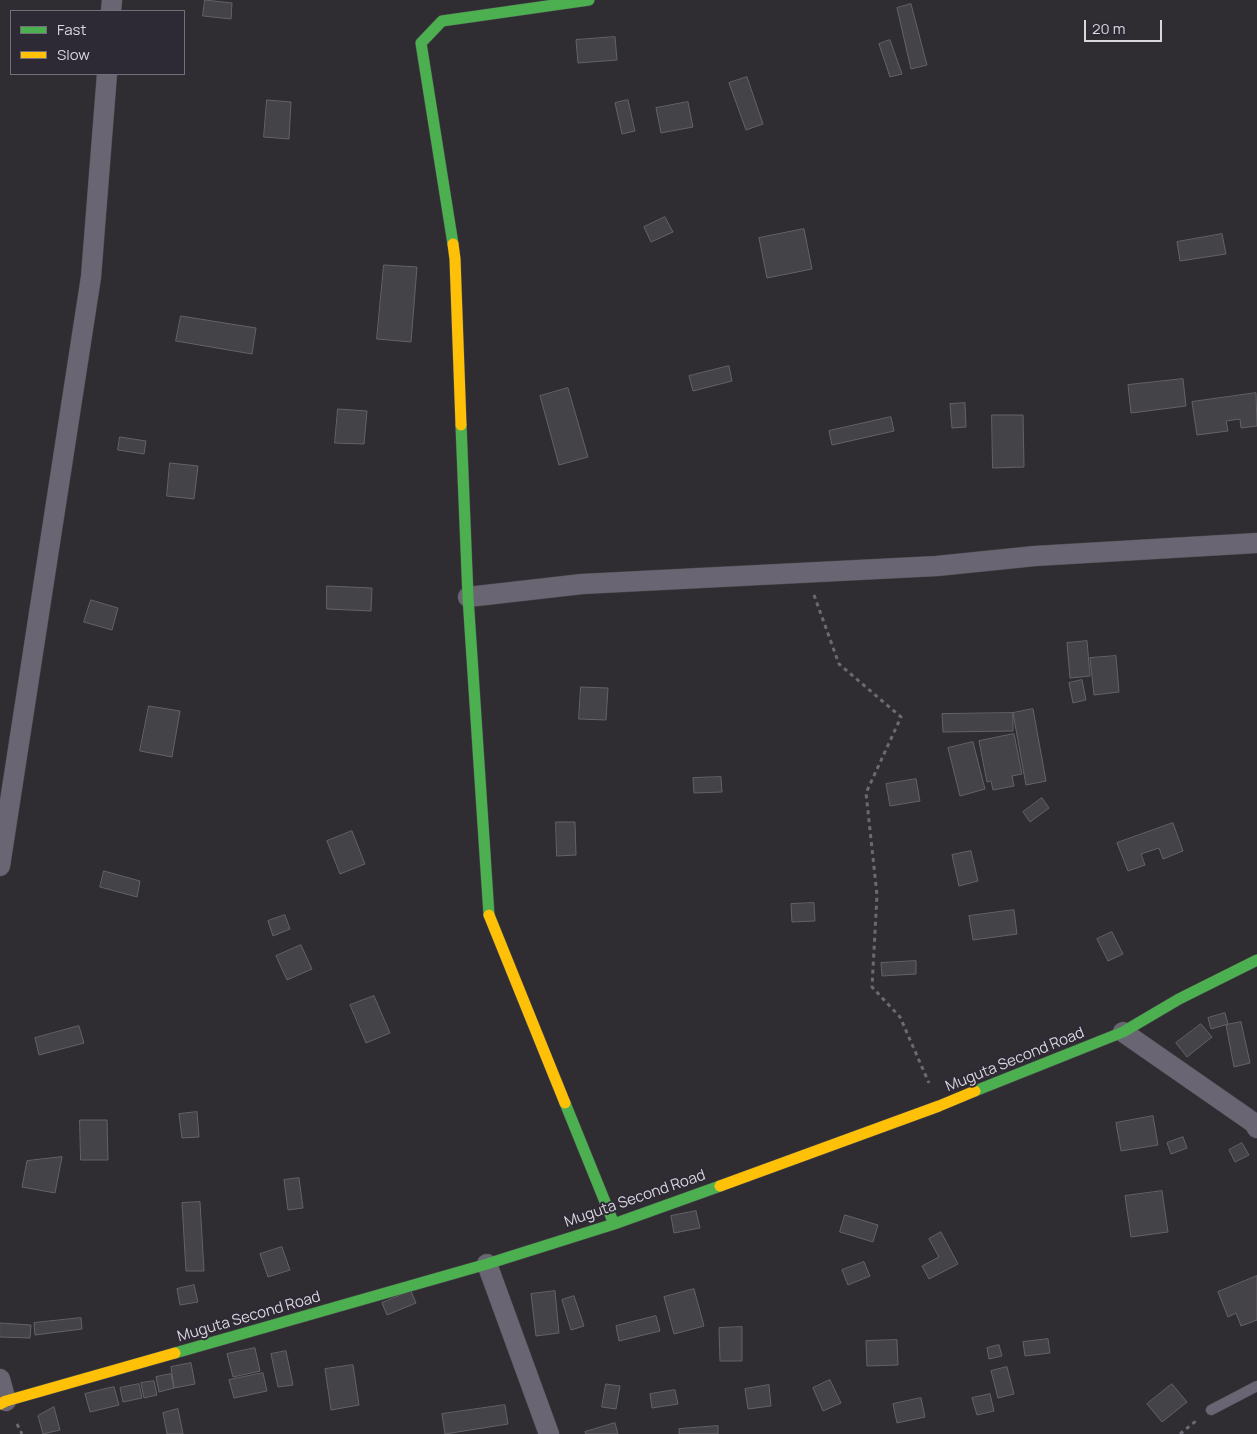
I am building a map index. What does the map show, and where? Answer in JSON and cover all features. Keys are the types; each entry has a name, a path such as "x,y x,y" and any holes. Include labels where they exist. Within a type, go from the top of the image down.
{"street":[{"path":"589,0 442,20 421,43 455,259 468,597 489,918 614,1224"},
{"path":"0,866 91,277 106,75"},
{"path":"468,597 582,584 806,574 937,566 1035,556 1257,543"},
{"name":"Muguta Second Road","path":"3,1403 488,1264 614,1224 940,1106 1123,1032 1179,999 1257,960"},
{"path":"1123,1032 1254,1123 1257,1128"},
{"path":"488,1264 549,1434"},
{"path":"0,1379 3,1403"}],"lane":[{"path":"1211,1410 1257,1386"}],"path":[{"path":"806,574 839,664 901,717 866,793 877,895 872,987 900,1017 940,1106"}],"building":[{"path":"205,0 232,3 231,19 203,16"},
{"path":"911,4 927,65 911,69 897,8"},
{"path":"615,37 617,60 578,63 576,40"},
{"path":"890,40 902,74 890,77 879,44"},
{"path":"747,77 763,124 746,130 729,83"},
{"path":"267,100 291,102 289,139 264,137"},
{"path":"628,100 635,131 622,134 615,103"},
{"path":"688,102 693,127 661,133 656,108"},
{"path":"665,217 673,232 651,242 644,227"},
{"path":"804,229 812,269 767,278 759,238"},
{"path":"1222,234 1226,254 1180,261 1177,242"},
{"path":"384,265 417,267 411,342 377,339"},
{"path":"181,316 256,328 252,354 176,341"},
{"path":"729,366 732,381 693,391 689,376"},
{"path":"1183,379 1186,406 1131,413 1128,385"},
{"path":"568,388 588,457 559,465 540,396"},
{"path":"1256,393 1257,426 1241,428 1240,419 1226,421 1228,431 1197,435 1192,402"},
{"path":"965,403 966,427 952,428 950,404"},
{"path":"338,409 367,411 364,444 335,443"},
{"path":"992,415 1023,415 1024,467 993,468"},
{"path":"891,417 894,431 832,445 829,431"},
{"path":"120,437 146,441 144,454 118,450"},
{"path":"170,463 198,466 194,499 167,496"},
{"path":"327,586 372,588 371,611 327,609"},
{"path":"91,600 118,608 112,630 84,622"},
{"path":"1087,641 1090,676 1070,678 1067,643"},
{"path":"1116,656 1119,692 1094,695 1090,658"},
{"path":"1082,680 1086,700 1073,703 1069,683"},
{"path":"581,687 608,688 606,720 579,719"},
{"path":"149,706 180,711 172,757 140,751"},
{"path":"1033,709 1046,781 1026,785 1013,713"},
{"path":"1013,713 1013,731 943,732 942,714"},
{"path":"1014,734 1022,774 1012,776 1014,786 993,790 991,781 987,782 979,741"},
{"path":"973,742 985,789 960,796 948,748"},
{"path":"721,777 722,792 694,793 693,778"},
{"path":"916,779 920,801 890,806 886,784"},
{"path":"1042,798 1049,808 1030,822 1023,812"},
{"path":"556,822 575,822 576,855 557,856"},
{"path":"1173,823 1183,851 1163,859 1159,848 1141,854 1145,865 1128,871 1117,843"},
{"path":"352,831 365,864 340,874 327,841"},
{"path":"971,851 978,881 959,886 952,855"},
{"path":"104,871 140,881 137,897 100,887"},
{"path":"814,903 815,921 792,922 791,904"},
{"path":"1014,910 1017,934 973,940 969,916"},
{"path":"285,915 290,929 273,936 268,921"},
{"path":"1112,932 1123,954 1108,961 1097,939"},
{"path":"301,945 312,969 287,980 276,956"},
{"path":"916,961 916,974 882,976 881,963"},
{"path":"374,996 390,1033 366,1043 350,1005"},
{"path":"1225,1013 1228,1024 1211,1029 1208,1018"},
{"path":"1241,1022 1250,1063 1234,1067 1226,1025"},
{"path":"1201,1024 1212,1037 1187,1057 1176,1043"},
{"path":"79,1026 84,1043 39,1055 35,1038"},
{"path":"197,1112 199,1137 182,1138 179,1114"},
{"path":"1153,1116 1158,1145 1121,1151 1116,1123"},
{"path":"80,1120 107,1120 108,1160 81,1160"},
{"path":"1183,1137 1187,1148 1171,1154 1167,1143"},
{"path":"1242,1143 1249,1155 1235,1162 1229,1150"},
{"path":"62,1157 55,1193 22,1187 27,1161"},
{"path":"299,1178 303,1208 288,1210 284,1180"},
{"path":"1162,1191 1168,1232 1131,1237 1125,1196"},
{"path":"200,1202 204,1271 186,1271 182,1203"},
{"path":"696,1211 700,1228 674,1233 671,1216"},
{"path":"845,1215 878,1225 873,1242 840,1232"},
{"path":"941,1232 958,1264 929,1279 922,1266 939,1257 929,1239"},
{"path":"282,1247 290,1270 268,1277 260,1254"},
{"path":"864,1262 870,1276 848,1285 842,1270"},
{"path":"1257,1276 1257,1320 1241,1326 1236,1313 1228,1317 1218,1292"},
{"path":"194,1285 198,1302 180,1305 177,1289"},
{"path":"694,1289 704,1326 674,1334 664,1297"},
{"path":"411,1291 416,1303 387,1315 382,1303"},
{"path":"555,1291 559,1333 536,1336 531,1294"},
{"path":"574,1296 584,1326 571,1330 562,1300"},
{"path":"656,1316 660,1331 619,1341 616,1326"},
{"path":"81,1318 82,1329 35,1335 34,1323"},
{"path":"0,1323 31,1325 30,1338 0,1337"},
{"path":"742,1327 742,1361 720,1361 719,1328"},
{"path":"1048,1339 1050,1353 1025,1356 1023,1342"},
{"path":"897,1340 898,1365 867,1366 866,1341"},
{"path":"999,1345 1002,1356 989,1359 987,1348"},
{"path":"255,1348 260,1371 233,1377 227,1354"},
{"path":"286,1351 293,1385 278,1387 271,1354"},
{"path":"191,1363 195,1384 174,1388 171,1367"},
{"path":"353,1365 359,1405 331,1410 325,1369"},
{"path":"1007,1367 1014,1394 998,1398 991,1371"},
{"path":"263,1373 267,1391 234,1398 229,1380"},
{"path":"171,1374 174,1388 159,1392 156,1377"},
{"path":"830,1380 841,1403 823,1411 813,1388"},
{"path":"154,1381 157,1395 144,1398 141,1383"},
{"path":"139,1384 142,1398 123,1402 120,1388"},
{"path":"606,1384 620,1386 616,1409 602,1407"},
{"path":"1172,1384 1187,1402 1162,1422 1147,1404"},
{"path":"769,1385 771,1406 748,1409 745,1389"},
{"path":"114,1387 119,1405 90,1412 85,1394"},
{"path":"675,1390 678,1404 652,1408 650,1394"},
{"path":"990,1394 994,1411 977,1415 972,1398"},
{"path":"921,1398 925,1417 897,1423 893,1404"},
{"path":"505,1405 508,1424 445,1434 442,1414"},
{"path":"54,1407 60,1430 43,1434 38,1416"},
{"path":"178,1409 183,1434 167,1434 163,1413"},
{"path":"615,1423 618,1434 586,1434 585,1432"},
{"path":"718,1426 718,1434 679,1434 679,1429"}],"traffic: fast":[{"path":"453,244 421,43 442,21 589,0"},
{"path":"461,425 468,597 489,915"},
{"path":"975,1091 1123,1032 1179,999 1257,960"},
{"path":"565,1103 614,1224"},
{"path":"175,1353 487,1264 614,1224 720,1186"}],"traffic: slow":[{"path":"453,244 461,425"},
{"path":"489,915 565,1103"},
{"path":"720,1186 975,1091"},
{"path":"0,1404 175,1353"}]}
